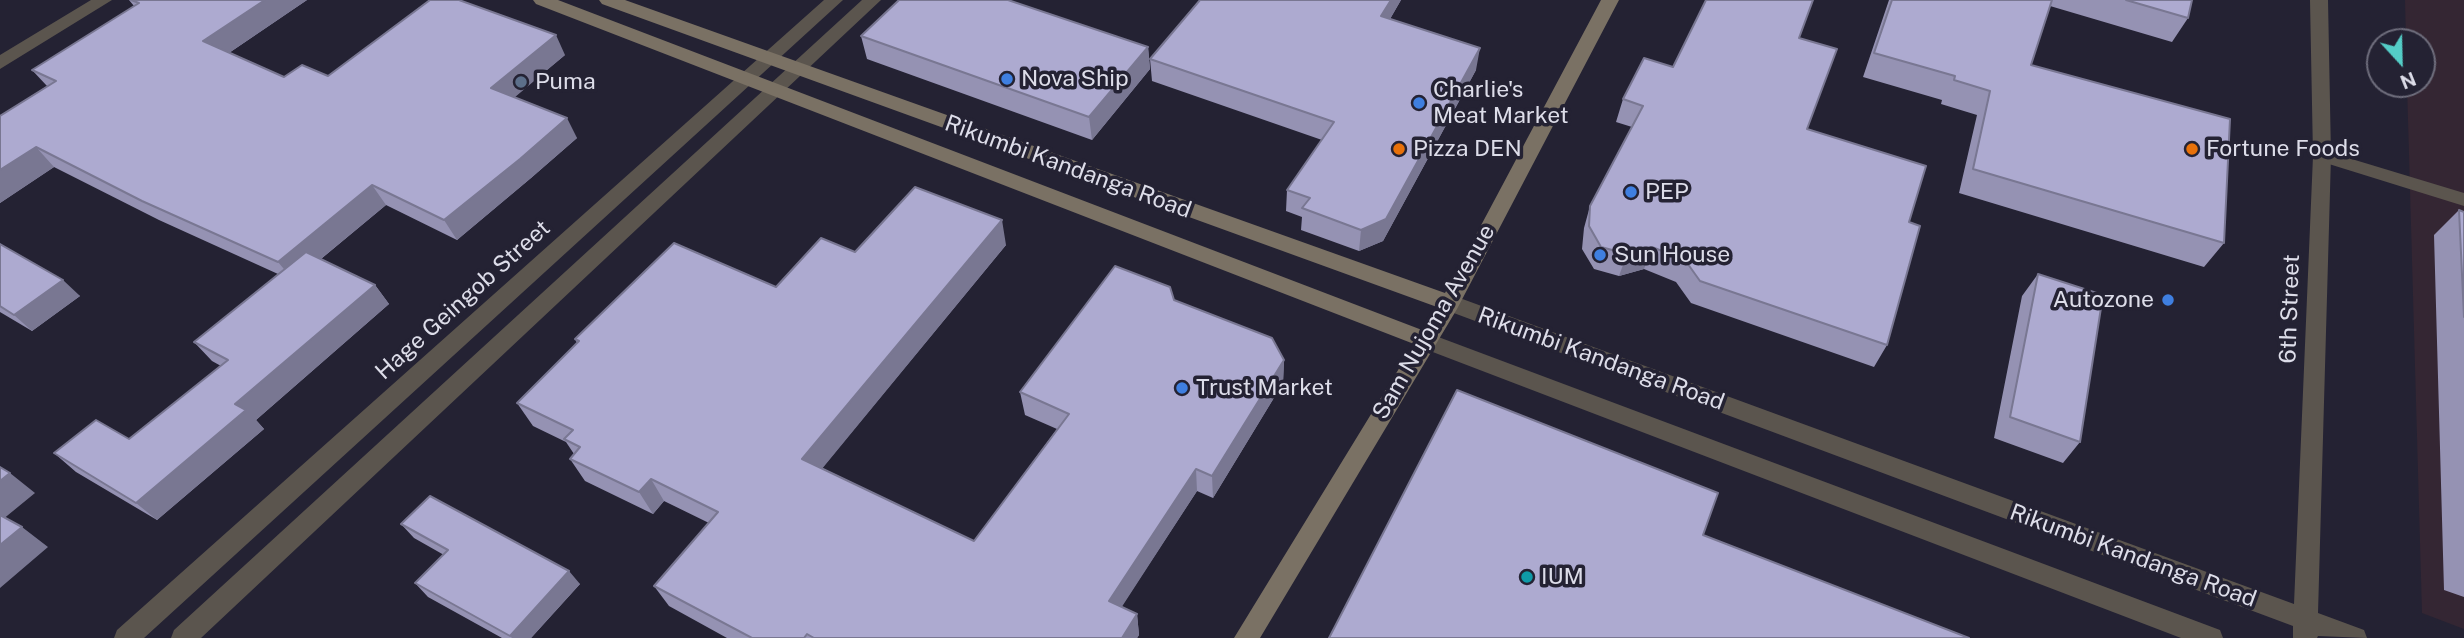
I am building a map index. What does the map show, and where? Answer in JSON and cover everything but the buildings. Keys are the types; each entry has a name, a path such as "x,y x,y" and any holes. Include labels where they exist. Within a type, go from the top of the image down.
{"main road":[{"name":"Rikumbi Kandanga Road","path":"542,0 1425,340"},
{"name":"Rikumbi Kandanga Road","path":"608,0 768,60 1450,303"},
{"name":"Sam Nujoma Avenue","path":"1246,638 1425,340 1450,303 1610,0"}],"street":[{"path":"0,64 103,0"},
{"name":"Hage Geingob Street","path":"127,638 834,0"},
{"path":"183,638 872,0"},
{"name":"6th Street","path":"2305,629 2322,156 2319,0"},
{"name":"Rikumbi Kandanga Road","path":"1450,303 2305,629 2355,638"},
{"name":"Rikumbi Kandanga Road","path":"1425,340 2211,638"}],"lane":[{"path":"2322,156 2464,201"}],"shaded area":[{"path":"2405,0 2464,0 2464,629 2422,613 2407,98 2436,98 2436,28 2406,28"}],"place":[{"name":"Nova Ship","path":"1007,79"},
{"name":"Puma","path":"521,82"},
{"name":"Charlie's Meat Market","path":"1419,103"},
{"name":"Pizza DEN","path":"1399,149"},
{"name":"Fortune Foods","path":"2192,149"},
{"name":"PEP","path":"1631,192"},
{"name":"Sun House","path":"1600,255"},
{"name":"Autozone","path":"2168,300"},
{"name":"Trust Market","path":"1182,388"},
{"name":"IUM","path":"1527,577"}]}
